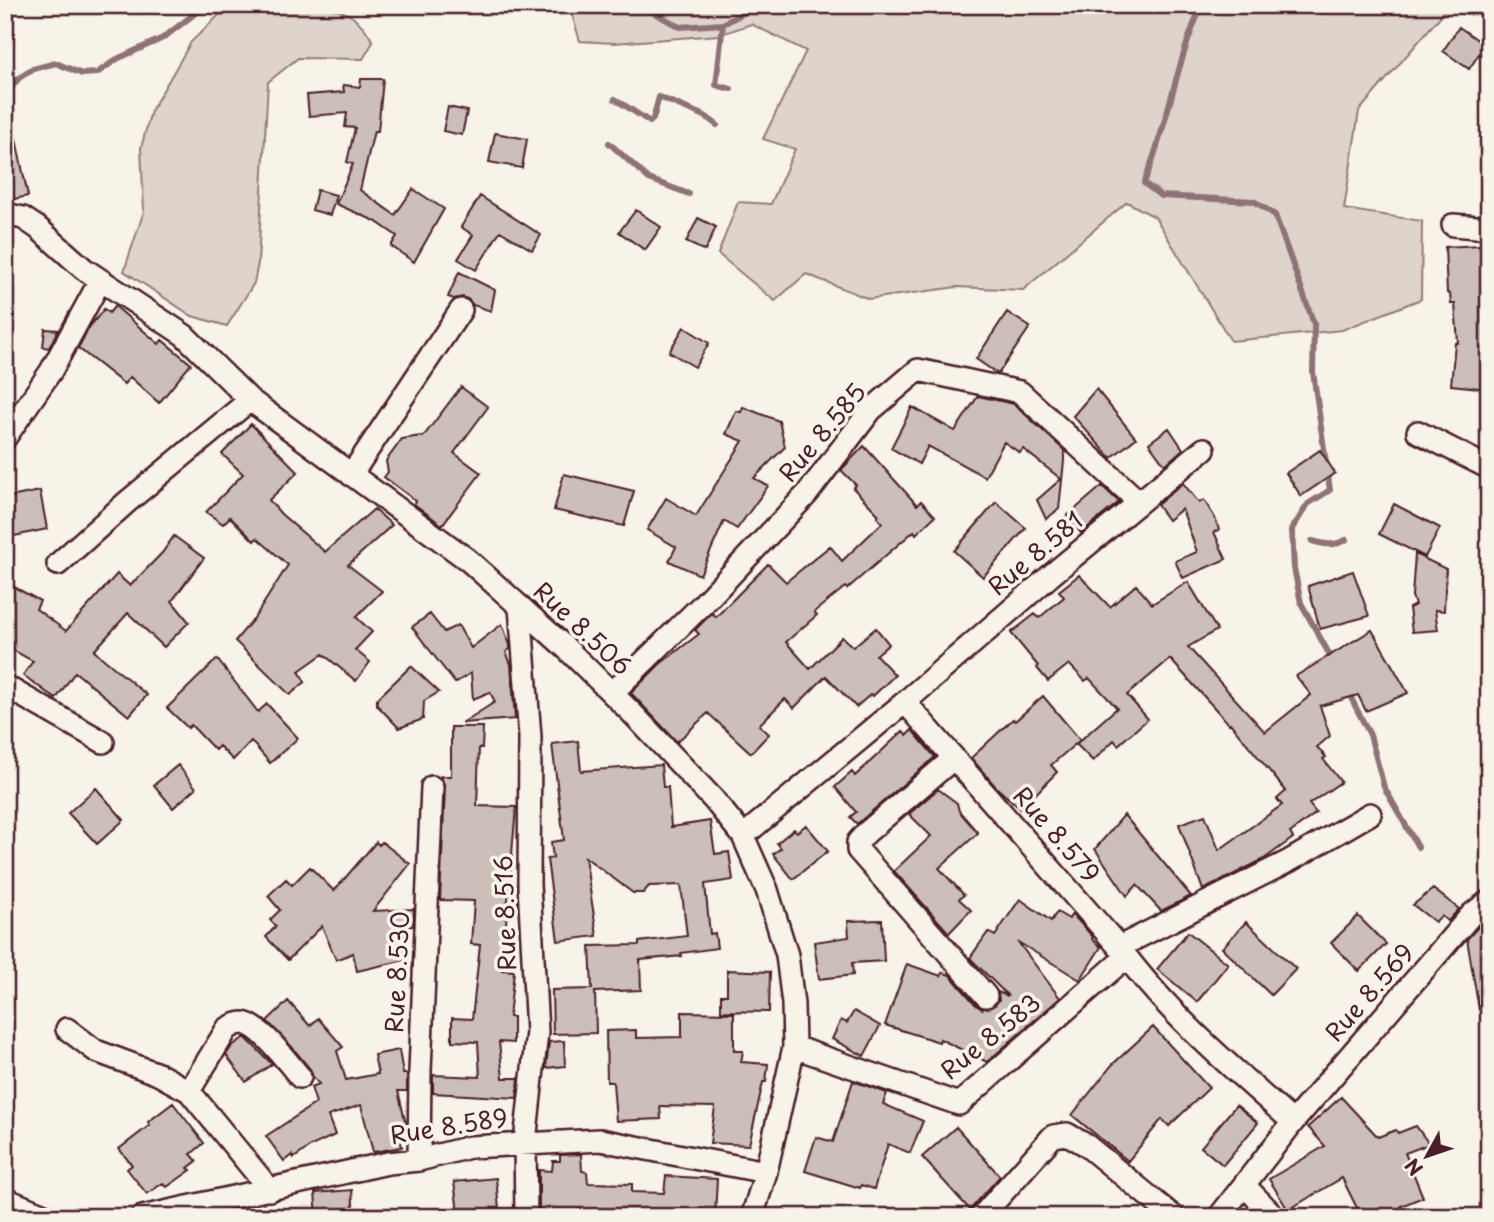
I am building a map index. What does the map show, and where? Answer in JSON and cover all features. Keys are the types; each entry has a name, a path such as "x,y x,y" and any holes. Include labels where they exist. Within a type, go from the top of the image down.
{"street":[{"name":"Rue 8.506","path":"5,214 23,218 38,228 100,281 184,335 250,400 468,561 612,693 714,800 743,836 767,890 787,955 793,1004 794,1047 766,1172 751,1217"},
{"path":"1453,225 1489,228"},
{"path":"5,438 51,371 100,281"},
{"path":"351,475 461,310"},
{"name":"Rue 8.585","path":"612,693 711,595 807,494 871,410 918,370 1020,391 1139,502"},
{"path":"58,564 127,502 250,400"},
{"path":"1418,432 1489,468"},
{"name":"Rue 8.581","path":"905,702 1203,449"},
{"name":"Rue 8.516","path":"520,607 530,737 529,884 537,1032 525,1142 526,1217"},
{"path":"5,686 103,742"},
{"path":"743,836 905,702"},
{"name":"Rue 8.579","path":"905,702 1170,1009 1210,1049 1293,1122"},
{"path":"954,758 866,833 858,842 858,850 986,996"},
{"name":"Rue 8.530","path":"419,1160 420,1071 432,787"},
{"path":"1122,952 1370,814"},
{"name":"Rue 8.569","path":"1219,1217 1293,1122 1472,914 1489,901"},
{"name":"Rue 8.583","path":"794,1047 959,1104 1122,952"},
{"path":"189,1091 227,1029 236,1024 245,1023 266,1038 300,1077"},
{"path":"67,1030 96,1051 158,1074 189,1091 270,1190"},
{"path":"981,1217 1053,1136 1067,1134 1086,1145 1174,1217"},
{"name":"Rue 8.589","path":"142,1217 388,1163 419,1160 470,1147 525,1142 600,1140 766,1172"},
{"path":"1244,1185 1275,1217"},
{"path":"5,1199 50,1217"}],"shaded area":[{"path":"569,5 1450,5 1359,111 1344,209 1422,221 1421,299 1342,330 1231,341 1155,217 1127,202 1023,290 957,287 869,299 806,274 775,301 718,254 738,202 771,204 795,149 763,139 806,51 751,24 719,35 614,43 580,41"},
{"path":"280,6 322,7 345,13 364,28 373,42 363,59 298,58 268,82 258,263 254,283 227,326 192,316 124,271 144,211 141,148 151,111 191,42 219,15"}],"building":[{"path":"1459,27 1485,45 1469,69 1443,51"},
{"path":"361,79 383,79 378,131 374,131 360,190 395,215 413,189 444,209 414,262 391,246 397,236 375,221 336,204 353,164 347,162 355,128 345,127 347,113 309,116 307,95 344,92 343,85 360,87"},
{"path":"448,107 467,111 462,135 443,131"},
{"path":"13,125 28,196 5,201 5,126"},
{"path":"495,133 527,139 522,168 489,162"},
{"path":"317,190 336,195 330,215 312,210"},
{"path":"480,196 541,235 532,250 500,231 476,270 458,259 473,235 461,227"},
{"path":"636,210 661,227 645,250 619,232"},
{"path":"698,218 716,227 705,251 686,242"},
{"path":"1480,245 1480,248 1489,248 1489,389 1451,385 1455,343 1458,343 1455,304 1451,304 1450,294 1447,293 1445,247"},
{"path":"459,272 495,290 491,311 473,305 463,297 448,297"},
{"path":"115,306 159,344 162,340 191,364 159,403 130,377 124,384 78,348 90,326 104,309 109,313"},
{"path":"1007,312 1030,327 998,374 976,359"},
{"path":"684,327 709,343 695,367 669,352"},
{"path":"45,329 58,330 49,348 43,347"},
{"path":"461,387 488,407 454,453 481,473 442,525 384,477 388,472 386,461 402,439 423,437"},
{"path":"1096,389 1136,438 1111,458 1073,416"},
{"path":"978,396 1014,404 1065,451 1059,509 1046,519 1037,500 1061,479 1023,449 1020,453 1004,442 985,477 928,446 919,464 891,448 912,407 955,431"},
{"path":"743,407 779,421 785,447 754,478 768,486 737,529 724,521 700,575 669,561 676,547 647,530 666,498 696,516 743,441 726,434 736,411 741,412"},
{"path":"251,424 298,472 269,500 325,552 374,509 392,525 348,565 382,591 356,617 372,632 355,650 370,662 356,681 323,654 299,671 305,682 290,695 235,641 255,617 288,565 257,538 254,541 230,517 223,524 206,512 243,474 222,454"},
{"path":"1169,428 1183,449 1165,465 1149,443"},
{"path":"864,446 917,505 921,501 935,516 847,589 845,587 814,612 817,615 786,642 810,669 842,637 853,647 876,628 889,644 876,655 895,675 873,696 871,694 856,707 826,676 794,708 785,699 759,725 769,734 751,753 708,713 677,742 631,693 660,664 699,634 695,630 712,613 716,617 768,564 786,582 830,546 842,561 882,523 877,517 879,515 853,488 856,485 841,470"},
{"path":"1320,450 1335,473 1301,496 1286,473"},
{"path":"564,474 634,491 624,526 554,510"},
{"path":"1183,483 1199,503 1204,500 1215,518 1219,530 1214,532 1226,559 1183,578 1175,561 1197,552 1182,509 1168,520 1157,505"},
{"path":"1102,486 1119,502 1081,533 1067,516"},
{"path":"40,491 47,529 5,538 5,498"},
{"path":"996,502 1026,528 983,577 954,551"},
{"path":"1394,504 1440,528 1425,557 1379,534"},
{"path":"174,536 204,558 172,601 189,622 164,647 128,613 94,651 147,695 129,716 75,672 56,699 23,675 33,661 5,646 5,582 40,601 36,609 66,631 117,574 130,586 162,553"},
{"path":"1415,554 1446,569 1444,611 1435,610 1438,630 1412,632 1409,608 1415,605 1412,596"},
{"path":"1353,571 1369,616 1320,629 1308,586"},
{"path":"1079,575 1110,607 1136,585 1152,604 1188,582 1217,630 1188,647 1265,732 1311,695 1296,676 1372,630 1408,693 1366,711 1358,695 1320,706 1330,736 1317,747 1341,782 1309,804 1316,813 1290,833 1293,838 1264,859 1203,890 1179,824 1205,815 1219,850 1282,805 1277,799 1286,791 1230,723 1170,659 1127,695 1148,719 1118,745 1114,740 1093,761 1076,744 1117,708 1089,678 1085,681 1069,664 1048,681 1011,633 1035,614 1039,618 1064,597 1059,591"},
{"path":"430,614 444,632 458,625 471,648 502,624 510,645 506,652 511,664 515,719 462,723 495,702 490,692 473,699 471,673 455,683 412,627"},
{"path":"217,659 258,712 267,704 298,738 270,763 251,741 233,760 219,746 215,750 191,725 188,728 167,708"},
{"path":"411,666 439,692 424,701 423,719 399,728 377,705 377,699"},
{"path":"1043,696 1080,740 1051,765 1057,772 1021,809 997,788 971,758 1013,719 1015,721"},
{"path":"451,727 483,727 482,748 479,748 477,806 516,807 502,970 514,971 509,1017 513,1017 513,1043 499,1042 503,1078 519,1078 517,1098 433,1093 433,1075 480,1077 478,1042 452,1041 452,1018 472,1019 480,945 471,944 474,901 440,900 445,788 441,776 451,776"},
{"path":"912,730 935,757 857,824 850,817 856,812 835,787 852,772 855,776 903,731 907,735"},
{"path":"578,741 581,771 661,765 663,787 668,787 671,827 710,821 715,854 729,852 733,880 705,884 710,934 715,933 717,948 681,953 682,956 640,960 641,990 595,992 596,1033 553,1034 552,990 592,989 590,946 639,945 639,942 687,936 681,885 649,886 643,893 633,893 585,857 597,936 558,941 547,859 553,858 551,842 564,840 552,744"},
{"path":"178,765 196,788 173,808 154,785"},
{"path":"96,788 124,820 97,844 68,813"},
{"path":"938,789 957,803 959,811 978,833 939,868 964,895 959,899 971,910 949,933 894,871 931,836 909,814"},
{"path":"1124,815 1191,896 1161,911 1137,885 1127,896 1095,849"},
{"path":"806,825 828,851 793,879 773,854 781,848 777,843 794,829 797,832"},
{"path":"376,842 379,845 382,842 410,864 373,911 414,909 413,926 397,927 405,960 357,971 353,953 336,960 322,926 288,960 266,937 276,926 270,920 280,910 268,896 286,879 292,885 310,867 334,891"},
{"path":"1433,889 1459,909 1448,921 1441,916 1435,922 1413,905"},
{"path":"1020,899 1051,921 1057,912 1069,919 1072,914 1101,947 1080,980 1018,942 1060,998 987,1062 940,1039 939,1042 885,1025 907,964 941,976 942,972 950,975 982,1009 995,1005 999,1000 998,992 1008,996 970,958 988,932 995,936"},
{"path":"1358,916 1386,944 1359,971 1331,943"},
{"path":"882,920 884,961 852,963 853,975 819,979 814,942 849,937 848,921"},
{"path":"1246,922 1296,969 1271,995 1222,948"},
{"path":"1489,922 1489,1009 1479,1010 1467,939 1479,926"},
{"path":"1188,932 1228,964 1197,1002 1157,969"},
{"path":"727,970 770,972 769,1012 721,1011 721,995 727,995"},
{"path":"288,1001 310,1026 318,1018 343,1047 337,1051 346,1080 378,1074 374,1055 399,1050 403,1074 407,1074 407,1091 398,1091 406,1124 397,1127 402,1147 373,1152 361,1105 328,1116 335,1135 284,1161 266,1136 316,1103 311,1087 319,1084 310,1069 267,1021"},
{"path":"854,1011 880,1026 864,1056 832,1039 841,1020 847,1023"},
{"path":"682,1012 734,1013 734,1051 743,1051 741,1062 768,1064 766,1082 763,1082 749,1145 710,1143 715,1107 660,1106 661,1119 616,1121 613,1082 607,1082 606,1031 636,1030 636,1038 682,1037"},
{"path":"1153,1027 1209,1088 1169,1126 1162,1119 1128,1161 1072,1115 1112,1065"},
{"path":"245,1037 272,1064 246,1082 226,1055 232,1046"},
{"path":"564,1041 565,1066 546,1068 549,1042"},
{"path":"853,1081 887,1093 883,1104 923,1121 910,1153 888,1144 874,1189 861,1185 860,1188 805,1171 816,1137 833,1142"},
{"path":"1341,1097 1378,1137 1416,1126 1429,1144 1405,1153 1423,1197 1401,1206 1407,1217 1366,1217 1362,1208 1358,1210 1342,1178 1288,1210 1269,1179 1325,1146 1308,1127"},
{"path":"173,1103 204,1143 191,1154 197,1161 188,1168 191,1170 167,1187 163,1183 147,1194 127,1169 132,1165 119,1149"},
{"path":"1236,1105 1258,1123 1223,1165 1201,1147"},
{"path":"956,1127 1000,1176 970,1210 922,1157"},
{"path":"581,1154 582,1171 587,1172 588,1183 632,1184 632,1192 664,1193 666,1176 717,1179 715,1215 657,1211 657,1217 539,1217 539,1170 552,1171 553,1161 560,1161 560,1155"},
{"path":"496,1178 499,1209 458,1212 454,1182"},
{"path":"352,1190 354,1217 317,1217 315,1193"}],"waterway":[{"path":"5,95 19,78 33,69 56,63 82,74 97,73 117,59 163,38 206,5"},
{"path":"640,5 680,27 723,24 758,5"},
{"path":"1202,5 1185,49 1160,139 1144,183 1161,196 1254,201 1275,215 1314,324 1313,372 1330,490 1308,504 1292,529 1294,568 1301,603 1333,661"},
{"path":"723,24 716,85 731,89"},
{"path":"615,99 650,122 659,97 705,116 717,125"},
{"path":"609,143 649,179 689,194"},
{"path":"1312,541 1330,544 1346,540"},
{"path":"1347,690 1370,735 1384,787 1418,847"}]}
